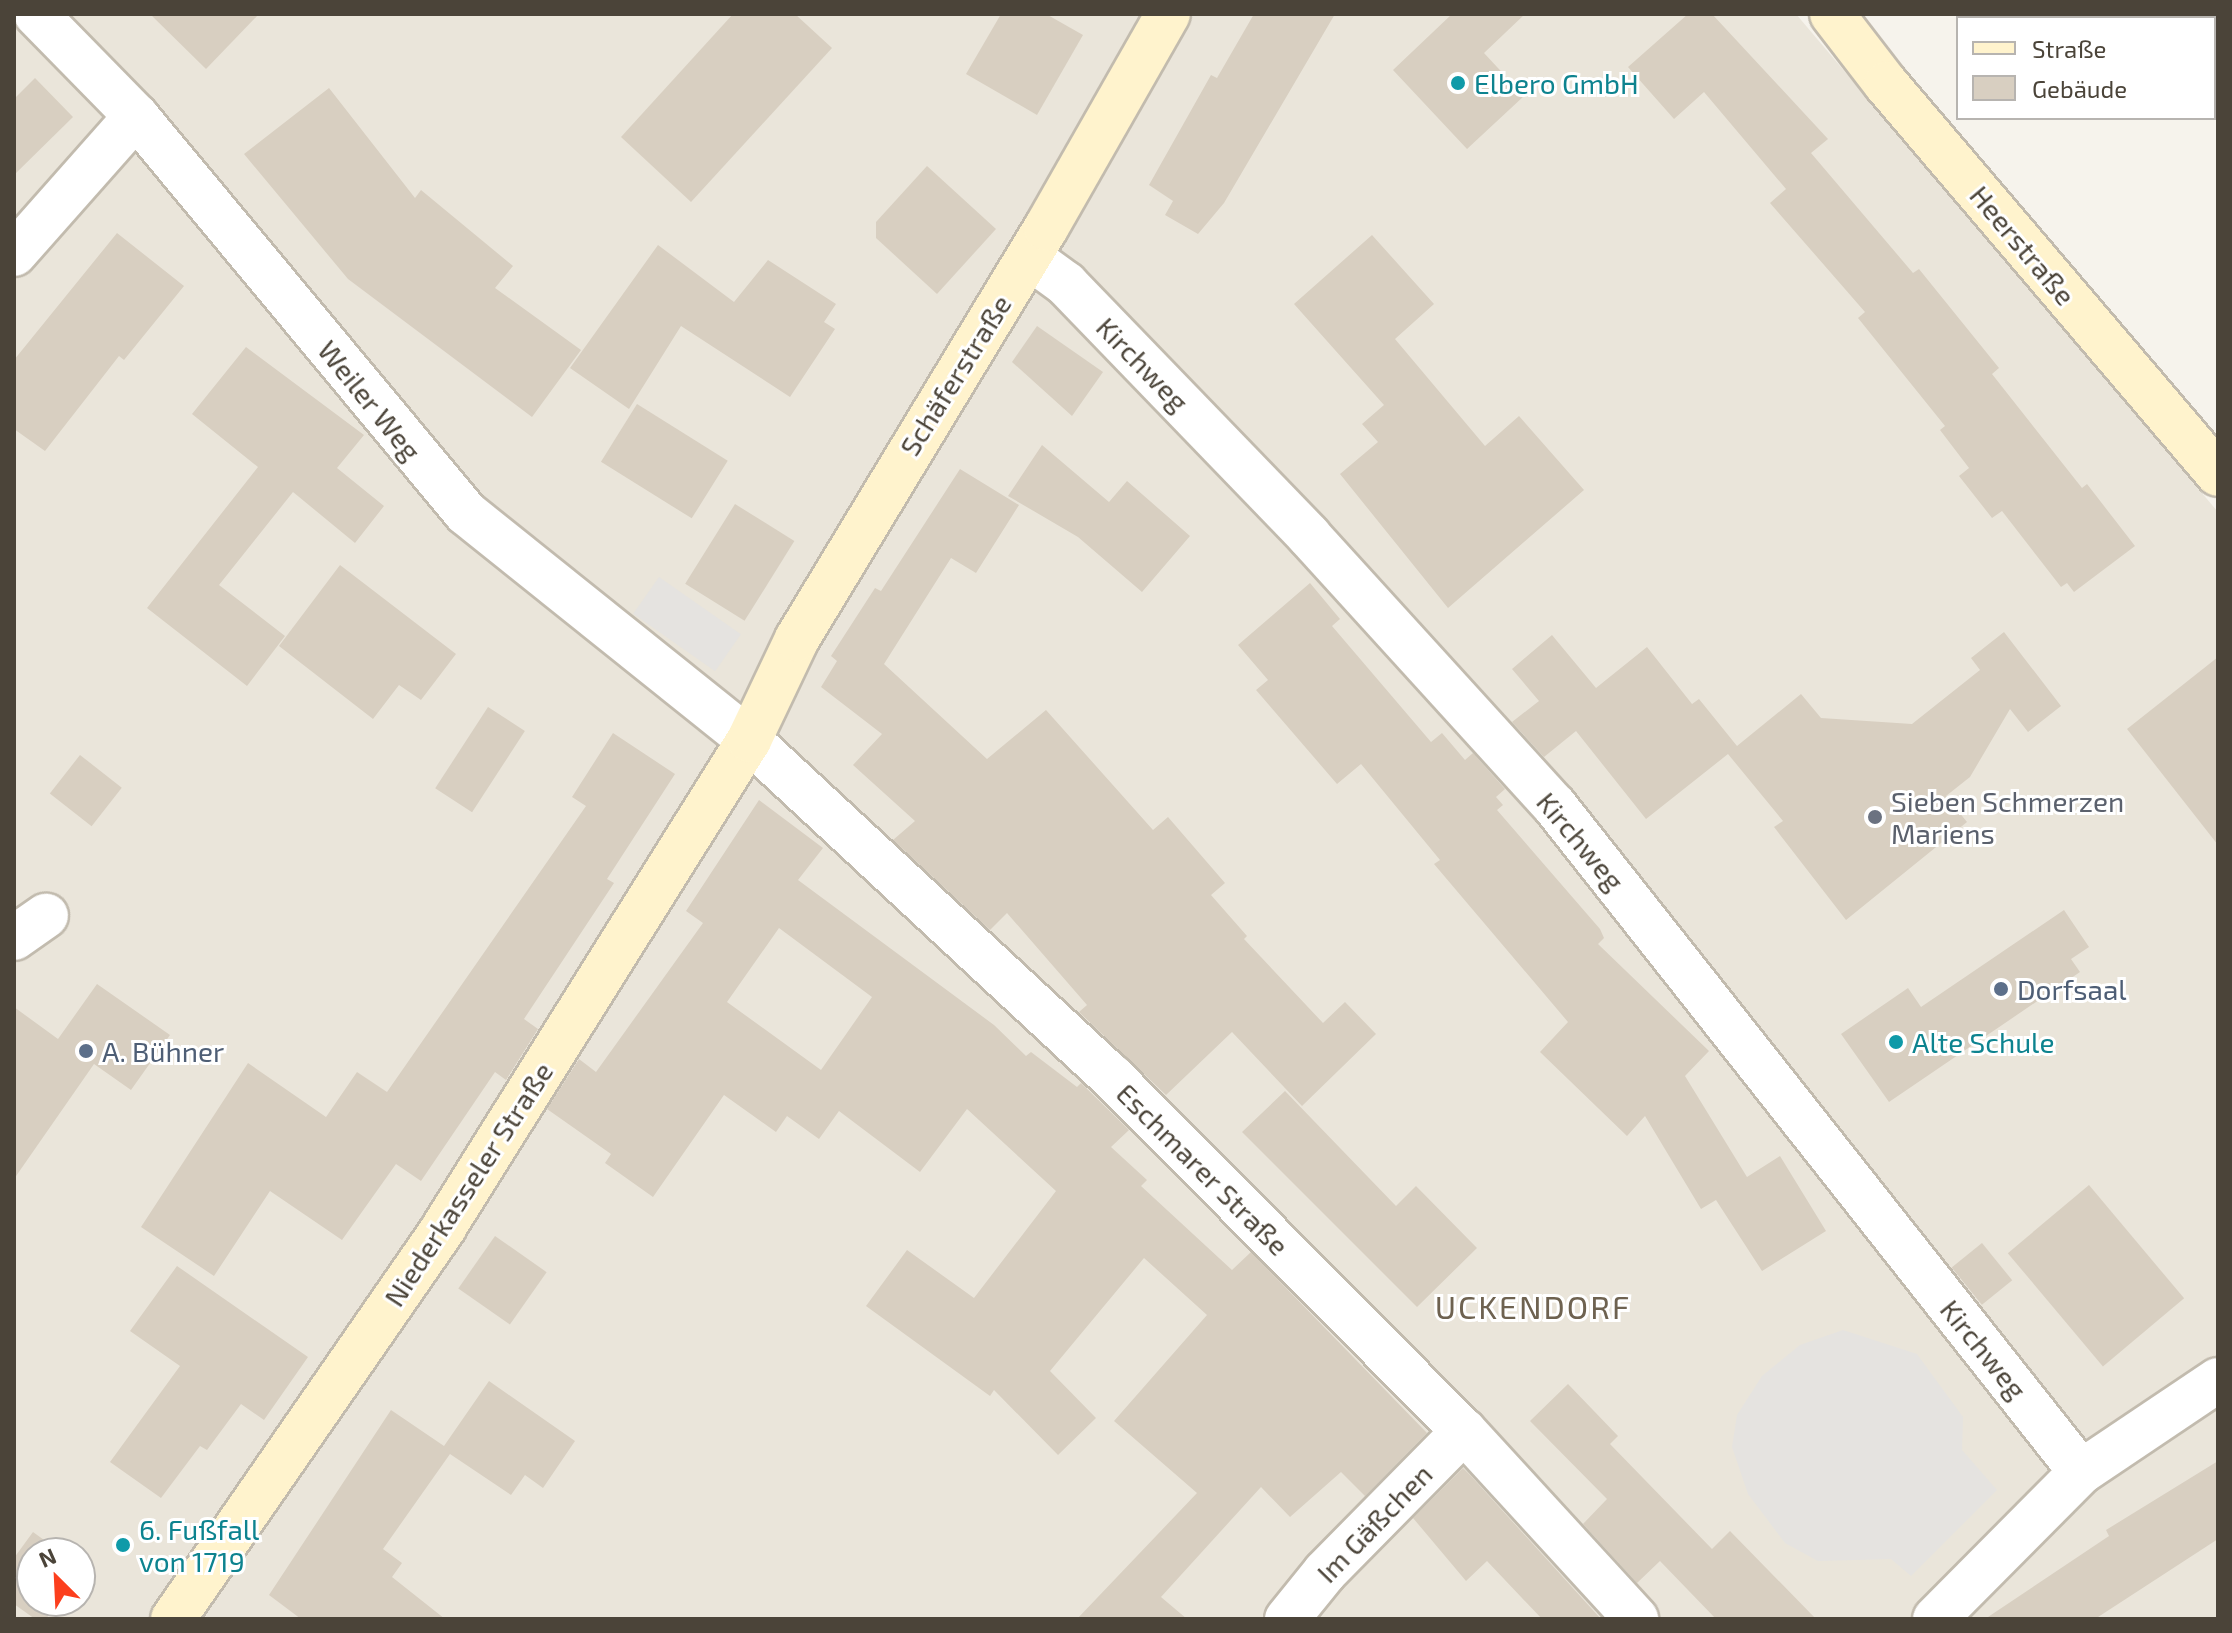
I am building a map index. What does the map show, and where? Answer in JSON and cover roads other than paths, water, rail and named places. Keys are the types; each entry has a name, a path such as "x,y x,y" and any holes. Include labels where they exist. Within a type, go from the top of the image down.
{"street":[{"name":"Weiler Weg","path":"36,14 136,116 466,513 749,740"},
{"name":"Schäferstraße","path":"749,740 797,639 1029,257 1168,14"},
{"name":"Heerstraße","path":"1832,14 1886,84 2218,474"},
{"path":"14,254 136,116"},
{"name":"Kirchweg","path":"1029,257 1066,284 1309,536 1554,805 2081,1472"},
{"name":"Eschmarer Straße","path":"749,740 1112,1077 1464,1431 1636,1619"},
{"name":"Niederkasseler Straße","path":"173,1619 444,1227 749,740"},
{"path":"1935,1619 2081,1472 2218,1380"},
{"name":"Im Gäßchen","path":"1287,1619 1325,1572 1464,1431"}],"place":[{"name":"Elbero GmbH","path":"1458,83"},
{"name":"Sieben Schmerzen Mariens","path":"1875,817"},
{"name":"Dorfsaal","path":"2001,989"},
{"name":"Alte Schule","path":"1896,1042"},
{"name":"A. Bühner","path":"86,1051"},
{"name":"6. Fußfall von 1719","path":"123,1545"}],"district":[{"name":"UCKENDORF","path":"1533,1306"}]}
